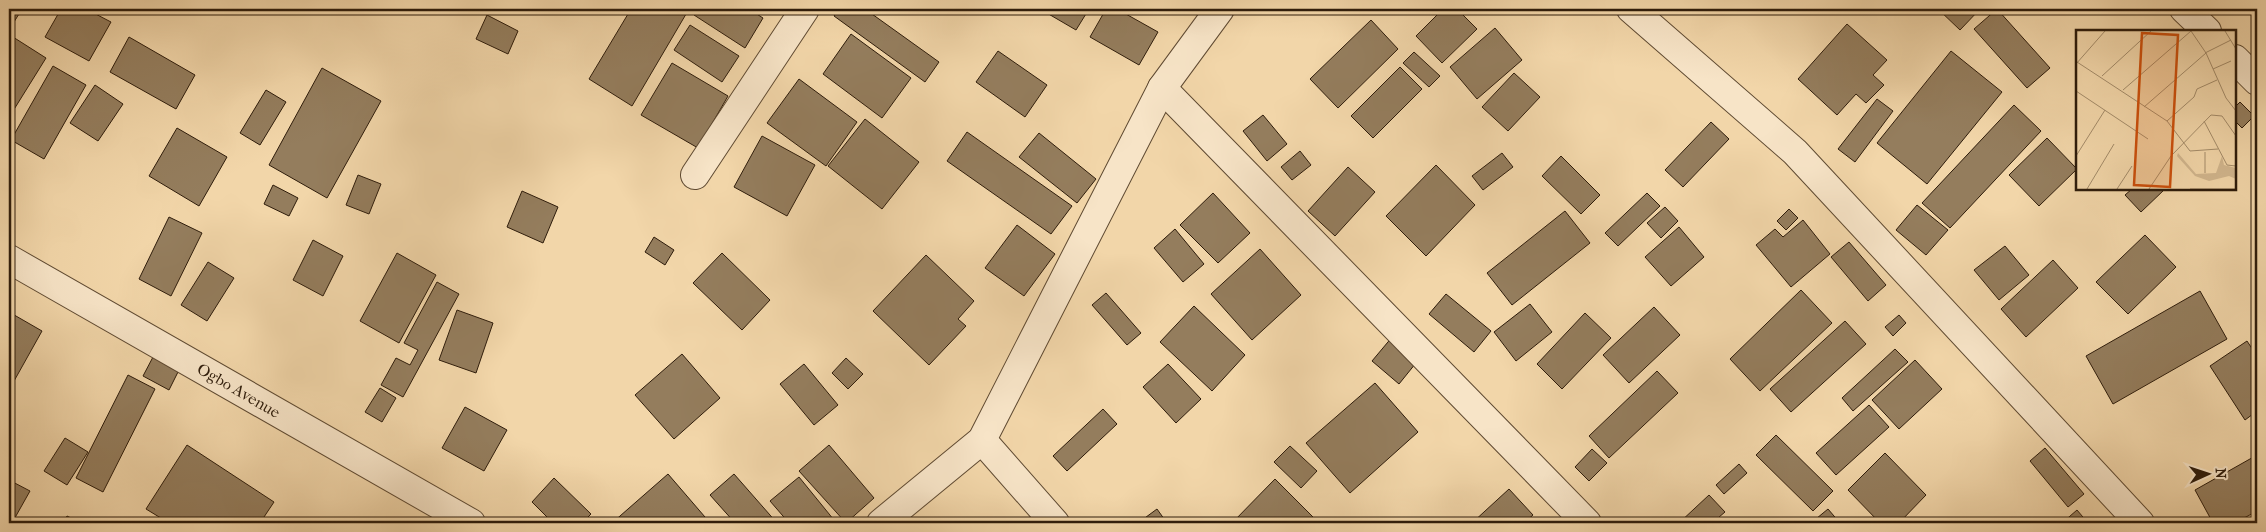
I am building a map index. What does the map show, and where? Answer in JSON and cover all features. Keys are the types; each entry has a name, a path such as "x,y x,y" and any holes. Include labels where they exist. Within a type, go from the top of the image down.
{"street":[{"path":"695,175 805,9"},
{"path":"881,523 982,440 1162,88 1220,9"},
{"path":"1631,9 1795,152 2140,523"},
{"path":"2184,9 2205,30"},
{"path":"2236,60 2257,81"},
{"path":"1162,88 1588,523"},
{"name":"Ogbo Avenue","path":"9,259 470,522"},
{"path":"982,440 1055,523"}],"building":[{"path":"9,9 22,9 14,22 9,19"},
{"path":"61,9 86,9 111,22 89,61 45,37"},
{"path":"631,9 689,9 632,106 589,79"},
{"path":"698,9 749,9 763,18 745,48 694,15"},
{"path":"839,9 865,9 939,62 925,82 834,16"},
{"path":"1040,9 1089,9 1076,30"},
{"path":"1106,9 1117,9 1158,32 1139,65 1090,37"},
{"path":"1443,9 1457,9 1477,29 1442,63 1416,36"},
{"path":"1938,9 1980,9 1960,30"},
{"path":"1997,9 2050,68 2027,88 1974,29"},
{"path":"487,15 518,31 508,54 476,39"},
{"path":"1371,20 1398,49 1338,108 1310,79"},
{"path":"1847,24 1887,60 1873,75 1884,85 1866,103 1856,94 1837,115 1798,79"},
{"path":"690,25 739,56 722,82 674,50"},
{"path":"1495,28 1522,60 1477,99 1450,67"},
{"path":"851,34 911,78 882,118 823,74"},
{"path":"13,37 46,58 13,111 9,108 9,45"},
{"path":"129,37 195,75 176,109 110,72"},
{"path":"998,51 1047,85 1025,117 976,82"},
{"path":"1951,51 2002,92 1927,184 1877,143"},
{"path":"1414,52 1440,76 1429,87 1403,63"},
{"path":"672,63 728,96 698,148 641,115"},
{"path":"53,66 86,85 44,159 11,140"},
{"path":"1400,67 1422,89 1373,138 1351,116"},
{"path":"322,68 381,101 327,198 269,165"},
{"path":"1514,73 1540,97 1508,131 1482,107"},
{"path":"799,79 857,122 826,166 767,123"},
{"path":"95,85 123,104 98,141 70,123"},
{"path":"266,90 286,102 260,145 240,133"},
{"path":"1877,99 1893,111 1855,162 1838,149"},
{"path":"2240,102 2254,116 2242,128 2236,122 2236,106"},
{"path":"2014,105 2041,131 1950,228 1922,203"},
{"path":"1263,115 1287,144 1267,161 1243,131"},
{"path":"865,119 919,162 882,209 828,166"},
{"path":"1711,122 1729,139 1683,187 1665,170"},
{"path":"177,128 227,157 199,206 149,176"},
{"path":"967,132 1072,206 1051,234 947,161"},
{"path":"1039,133 1096,179 1077,203 1019,157"},
{"path":"762,136 815,165 787,216 734,187"},
{"path":"2047,138 2076,168 2039,206 2009,175"},
{"path":"1300,151 1311,165 1292,180 1281,167"},
{"path":"1502,153 1513,167 1483,190 1472,176"},
{"path":"1561,156 1600,195 1581,214 1542,176"},
{"path":"1436,165 1475,205 1426,256 1386,216"},
{"path":"1348,167 1375,192 1335,236 1308,211"},
{"path":"358,175 381,184 369,214 346,205"},
{"path":"273,185 298,198 289,216 264,204"},
{"path":"2131,190 2164,190 2141,212 2125,195"},
{"path":"522,191 558,207 543,243 507,227"},
{"path":"1213,193 1250,233 1218,263 1180,225"},
{"path":"1647,193 1660,206 1618,246 1605,233"},
{"path":"1917,205 1948,230 1926,255 1896,230"},
{"path":"1665,207 1678,221 1661,238 1647,223"},
{"path":"1789,209 1798,218 1786,230 1777,221"},
{"path":"1565,211 1590,243 1512,305 1487,273"},
{"path":"169,217 202,233 171,296 139,279"},
{"path":"1803,220 1830,254 1791,287 1756,245 1775,229 1783,237"},
{"path":"1017,225 1055,254 1024,296 985,268"},
{"path":"1679,227 1704,257 1671,286 1645,257"},
{"path":"1175,229 1204,264 1183,282 1154,248"},
{"path":"2145,235 2176,267 2128,314 2096,282"},
{"path":"654,237 674,250 665,265 645,252"},
{"path":"313,240 343,256 323,296 293,280"},
{"path":"1849,242 1886,285 1868,301 1831,257"},
{"path":"2005,246 2029,275 1999,300 1974,270"},
{"path":"1260,249 1301,295 1252,340 1211,294"},
{"path":"397,253 436,275 399,343 360,321"},
{"path":"722,253 770,300 742,330 693,283"},
{"path":"926,255 974,301 958,319 966,326 929,365 873,311"},
{"path":"2053,260 2078,288 2026,337 2001,309"},
{"path":"208,262 234,278 207,321 181,305"},
{"path":"437,282 459,294 403,397 381,385 396,358 410,365 418,350 404,343"},
{"path":"1801,290 1832,323 1760,391 1730,359"},
{"path":"2200,291 2227,339 2113,404 2086,356"},
{"path":"1106,293 1141,333 1127,345 1092,305"},
{"path":"1446,294 1491,331 1474,352 1429,314"},
{"path":"1530,304 1552,332 1516,361 1494,332"},
{"path":"1194,306 1245,355 1212,391 1160,342"},
{"path":"1654,307 1680,335 1629,383 1603,355"},
{"path":"457,310 493,323 476,373 439,360"},
{"path":"9,312 42,331 9,390"},
{"path":"1585,313 1611,338 1562,389 1537,364"},
{"path":"1899,315 1906,323 1893,336 1885,327"},
{"path":"1845,321 1866,344 1791,412 1770,389"},
{"path":"1393,336 1420,358 1399,384 1372,361"},
{"path":"2247,341 2257,356 2257,411 2245,420 2210,366"},
{"path":"1895,349 1908,362 1853,411 1842,398"},
{"path":"682,354 720,398 674,439 635,395"},
{"path":"153,357 179,370 169,390 143,376"},
{"path":"846,358 863,374 848,389 832,373"},
{"path":"1915,360 1942,389 1899,429 1872,400"},
{"path":"804,364 838,405 814,425 780,384"},
{"path":"1168,364 1201,399 1176,423 1143,387"},
{"path":"1657,371 1678,393 1609,458 1589,436"},
{"path":"128,375 155,389 103,492 76,478"},
{"path":"1375,383 1418,432 1350,493 1306,443"},
{"path":"380,388 396,398 382,422 365,412"},
{"path":"1869,405 1889,427 1836,475 1816,453"},
{"path":"465,407 507,430 484,471 442,448"},
{"path":"1103,409 1117,424 1067,471 1053,456"},
{"path":"1776,435 1833,491 1813,511 1756,455"},
{"path":"65,438 88,452 67,485 44,471"},
{"path":"187,445 274,502 260,523 169,523 146,509"},
{"path":"829,445 874,498 846,523 799,471"},
{"path":"1290,446 1317,471 1301,488 1274,462"},
{"path":"2045,448 2084,494 2068,507 2030,461"},
{"path":"1592,449 1607,463 1589,481 1575,467"},
{"path":"1885,453 1926,495 1899,523 1880,523 1848,490"},
{"path":"2257,455 2257,511 2235,523 2213,523 2195,490"},
{"path":"1739,464 1747,473 1724,494 1716,485"},
{"path":"668,474 705,517 697,523 612,523"},
{"path":"734,474 777,523 735,523 710,495"},
{"path":"799,477 834,520 831,523 789,523 770,501"},
{"path":"554,478 591,514 582,523 553,523 532,502"},
{"path":"1275,479 1319,523 1232,523"},
{"path":"9,480 30,491 12,523 9,523"},
{"path":"1509,489 1533,515 1524,523 1472,523"},
{"path":"1709,495 1725,512 1712,523 1679,523"},
{"path":"1157,509 1167,523 1138,523"},
{"path":"1828,509 1840,523 1811,523"},
{"path":"2077,510 2088,523 2062,523"},
{"path":"67,516 81,523 63,523"}]}
